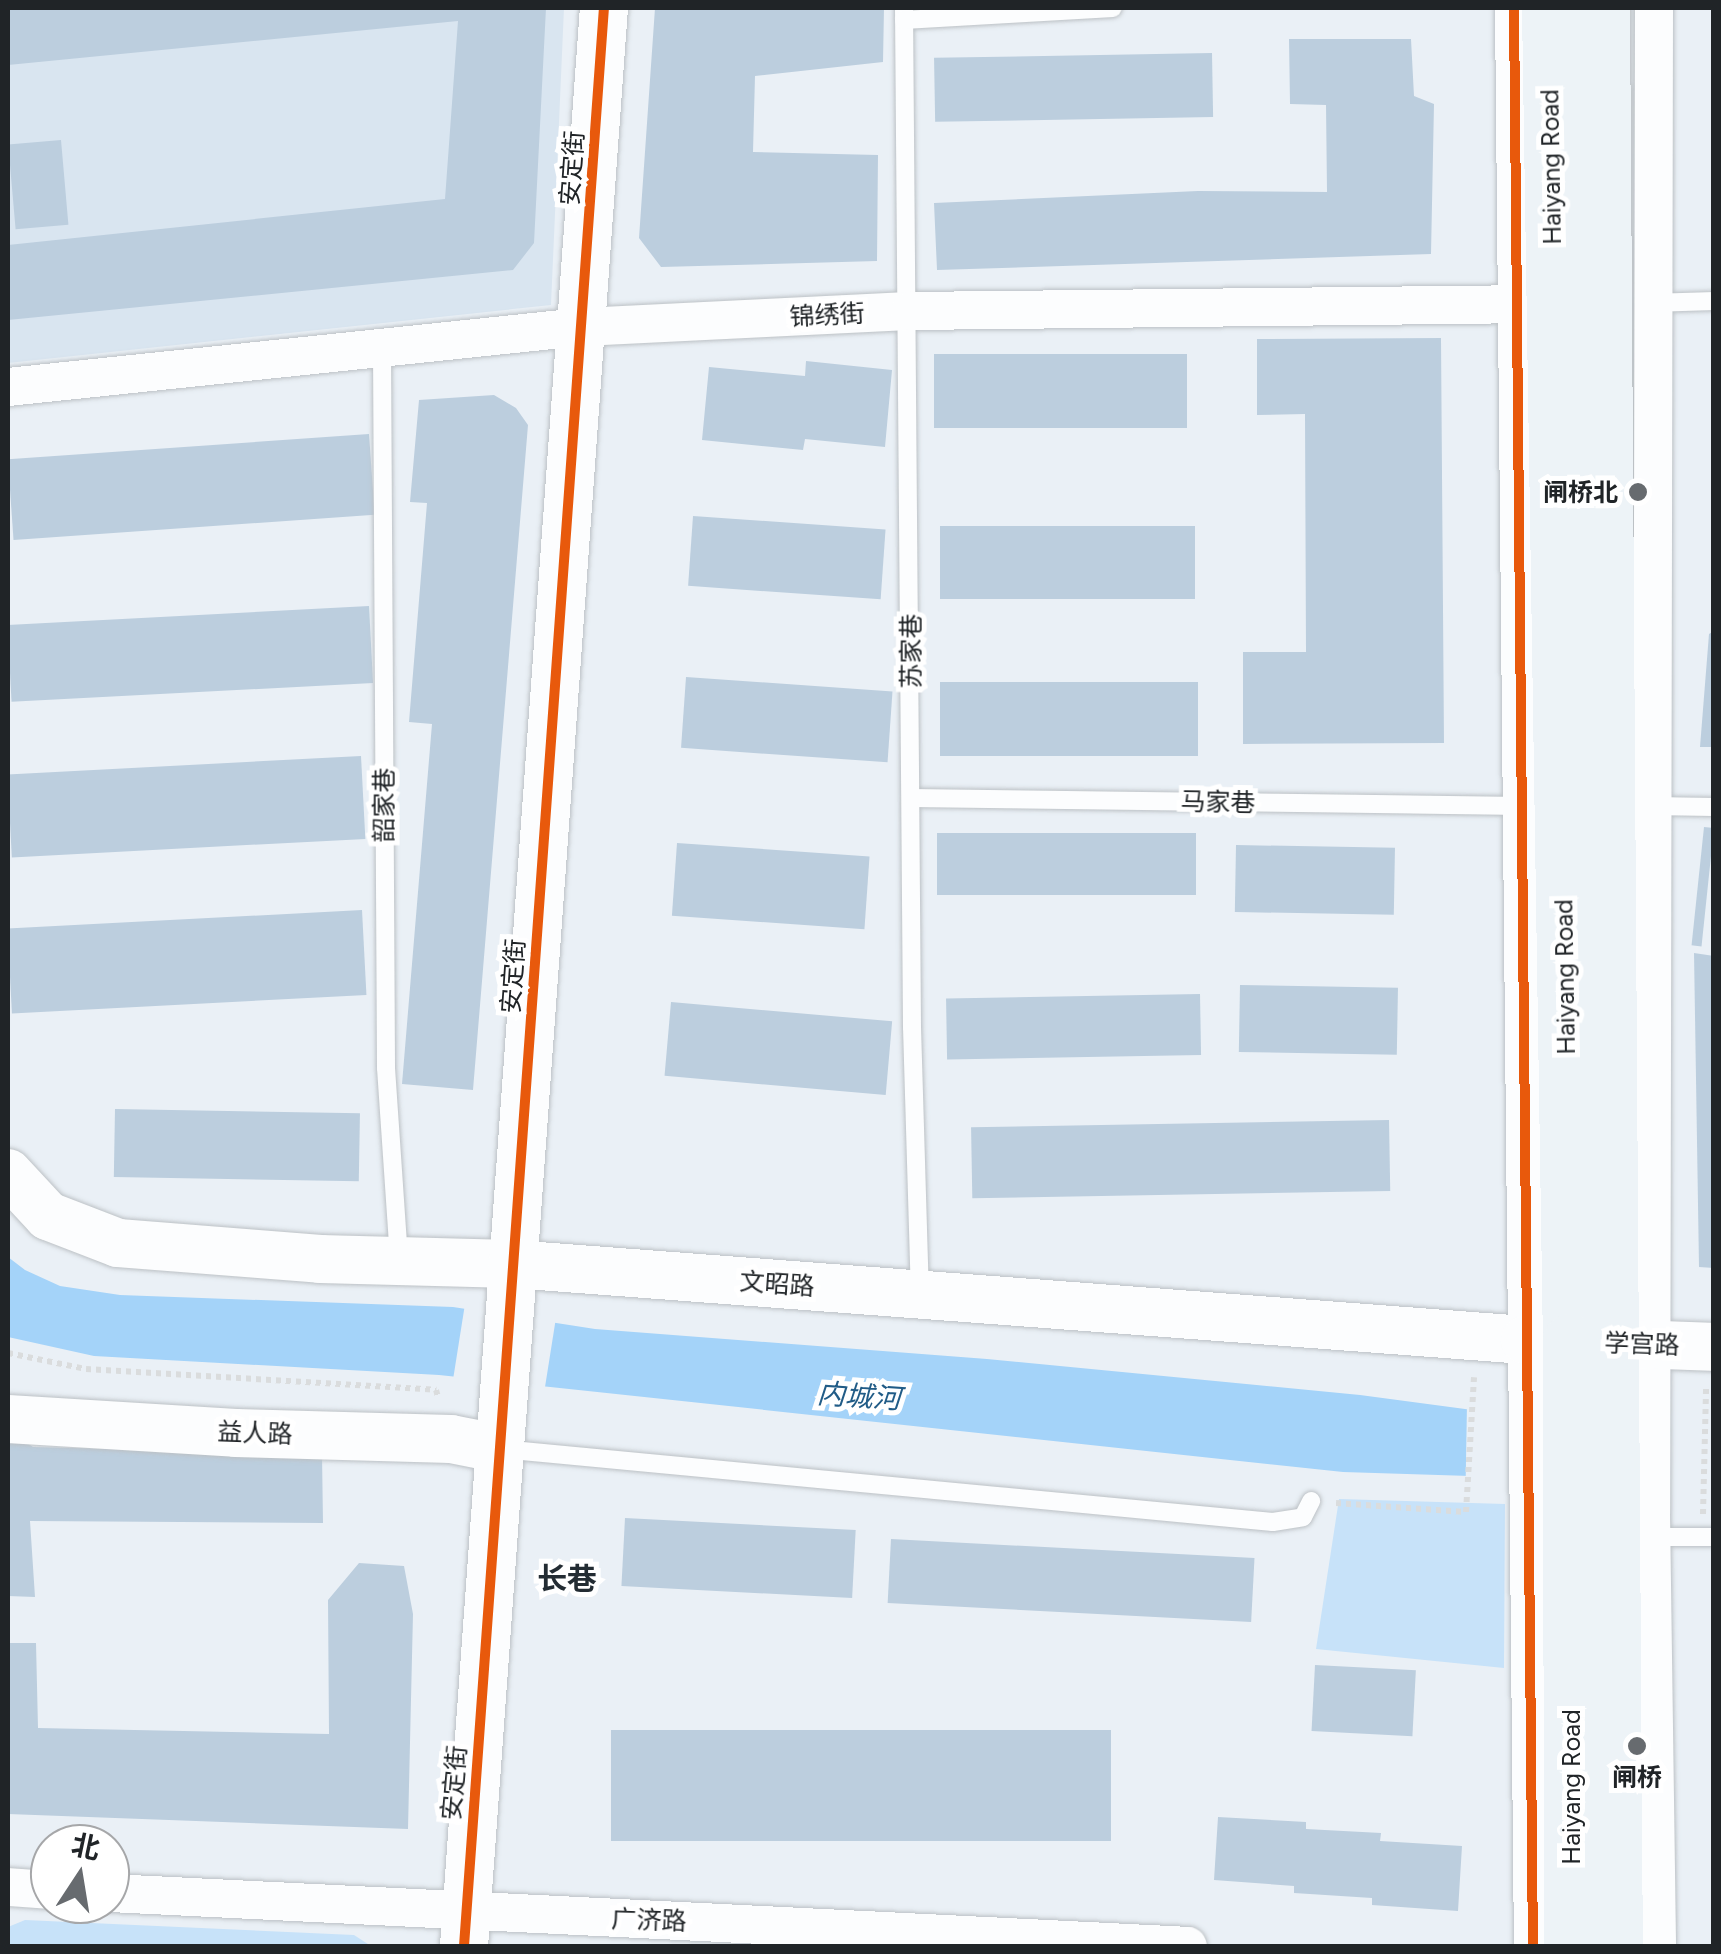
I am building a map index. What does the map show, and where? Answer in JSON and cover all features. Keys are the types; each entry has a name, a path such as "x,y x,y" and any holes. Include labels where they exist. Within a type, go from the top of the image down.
{"main road":[{"name":"Haiyang Road","path":"1549,8 1581,304"},
{"name":"Haiyang Road","path":"1602,8 1581,304 1591,1401 1603,1520 1615,1946"},
{"name":"Haiyang Road","path":"1571,1946 1603,1520"}],"street":[{"name":"安定街","path":"464,1930 604,8"},
{"path":"1514,8 1581,304 1651,806 1590,1342"},
{"path":"1654,8 1581,304 1524,806 1590,1342 1591,1401 1603,1520 1657,1946"},
{"name":"锦绣街","path":"8,387 580,327 910,311 1581,304"},
{"name":"文昭路","path":"8,1173 48,1216 118,1243 399,1262 512,1277 920,1295 1590,1342"},
{"name":"学宫路","path":"1590,1342 1710,1367"},
{"name":"益人路","path":"8,1419 236,1433 502,1440"},
{"path":"1534,1946 1603,1520"},
{"name":"广济路","path":"130,1895 464,1930 1168,1946"}],"lane":[{"path":"904,14 1113,8"},
{"name":"苏家巷","path":"904,14 920,1295"},
{"path":"1581,304 1714,301"},
{"name":"韶家巷","path":"382,348 386,1068 399,1262"},
{"name":"马家巷","path":"912,798 1524,806"},
{"path":"1651,806 1714,808"},
{"path":"502,1440 1273,1522 1303,1517 1311,1501"},
{"path":"1603,1520 1714,1537"}],"path":[{"path":"8,1353 86,1370 436,1390 451,1438"},
{"path":"1704,1515 1710,1367"},
{"path":"1466,1512 1475,1377"}],"shaded area":[{"path":"8,8 564,8 551,305 8,363"},
{"path":"1339,1499 1505,1504 1504,1668 1316,1649"},
{"path":"25,1920 30,1924 354,1935 371,1946 8,1946 8,1927"}],"water":[{"name":"内城河","path":"8,1257 25,1270 60,1286 120,1295 453,1307 595,1329 987,1359 1360,1395 1495,1413 1502,1477 1343,1472 439,1375 94,1356 8,1337"}],"pier":[{"path":"465,1304 556,1318 544,1395 453,1381"},
{"path":"1467,1404 1714,1408 1713,1485 1466,1481"}],"building":[{"path":"8,8 546,8 534,243 513,270 8,320 8,245 445,199 458,21 8,65"},
{"path":"655,8 884,8 883,62 755,76 753,152 878,155 877,261 661,267 639,238"},
{"path":"1289,39 1411,39 1414,96 1434,104 1431,254 937,270 934,203 1198,191 1327,192 1326,105 1290,104"},
{"path":"1212,53 1213,117 935,122 934,58"},
{"path":"61,140 68,225 16,229 8,145"},
{"path":"1441,338 1444,743 1243,744 1243,652 1306,652 1305,414 1257,415 1257,339"},
{"path":"934,354 1187,354 1187,428 934,428"},
{"path":"806,361 892,370 885,447 805,439 803,450 702,440 709,367 805,376"},
{"path":"494,395 516,408 528,425 473,1090 402,1084 432,724 409,722 427,503 410,502 419,400"},
{"path":"369,434 375,515 14,540 8,459"},
{"path":"693,516 886,529 881,599 688,586"},
{"path":"940,526 1195,526 1195,599 940,599"},
{"path":"369,606 373,683 12,702 8,625"},
{"path":"1714,631 1714,747 1700,747 1709,634"},
{"path":"686,677 892,691 888,762 681,748"},
{"path":"940,682 1198,682 1198,756 940,756"},
{"path":"361,756 365,839 12,857 8,774"},
{"path":"1704,827 1714,828 1702,946 1692,945"},
{"path":"937,833 1196,833 1196,895 937,895"},
{"path":"677,843 870,856 864,929 672,916"},
{"path":"1236,845 1395,848 1394,915 1235,912"},
{"path":"362,910 366,995 12,1013 8,929"},
{"path":"1694,953 1714,956 1714,1268 1699,1267"},
{"path":"1240,985 1398,988 1397,1055 1239,1052"},
{"path":"1200,994 1201,1055 947,1059 946,998"},
{"path":"671,1002 892,1021 886,1095 665,1076"},
{"path":"115,1109 360,1113 359,1181 114,1177"},
{"path":"1389,1120 1390,1191 972,1198 971,1127"},
{"path":"8,1431 33,1447 322,1454 323,1523 30,1521 35,1597 8,1596"},
{"path":"625,1518 856,1530 852,1598 621,1586"},
{"path":"891,1539 1255,1558 1251,1622 888,1603"},
{"path":"359,1563 404,1566 413,1614 408,1829 8,1814 8,1643 36,1643 38,1728 329,1734 328,1600"},
{"path":"1315,1665 1416,1670 1412,1736 1312,1731"},
{"path":"611,1730 1111,1730 1111,1841 611,1841"},
{"path":"1218,1817 1306,1822 1306,1829 1381,1833 1380,1841 1462,1846 1458,1911 1372,1905 1372,1898 1294,1893 1294,1886 1214,1880"}],"cycle path":[{"path":"464,1946 604,8"},
{"path":"1514,8 1533,1946"}],"place":[{"name":"闸桥北","path":"1638,492"},
{"name":"闸桥","path":"1637,1746"}],"district":[{"name":"长巷","path":"567,1579"}]}
